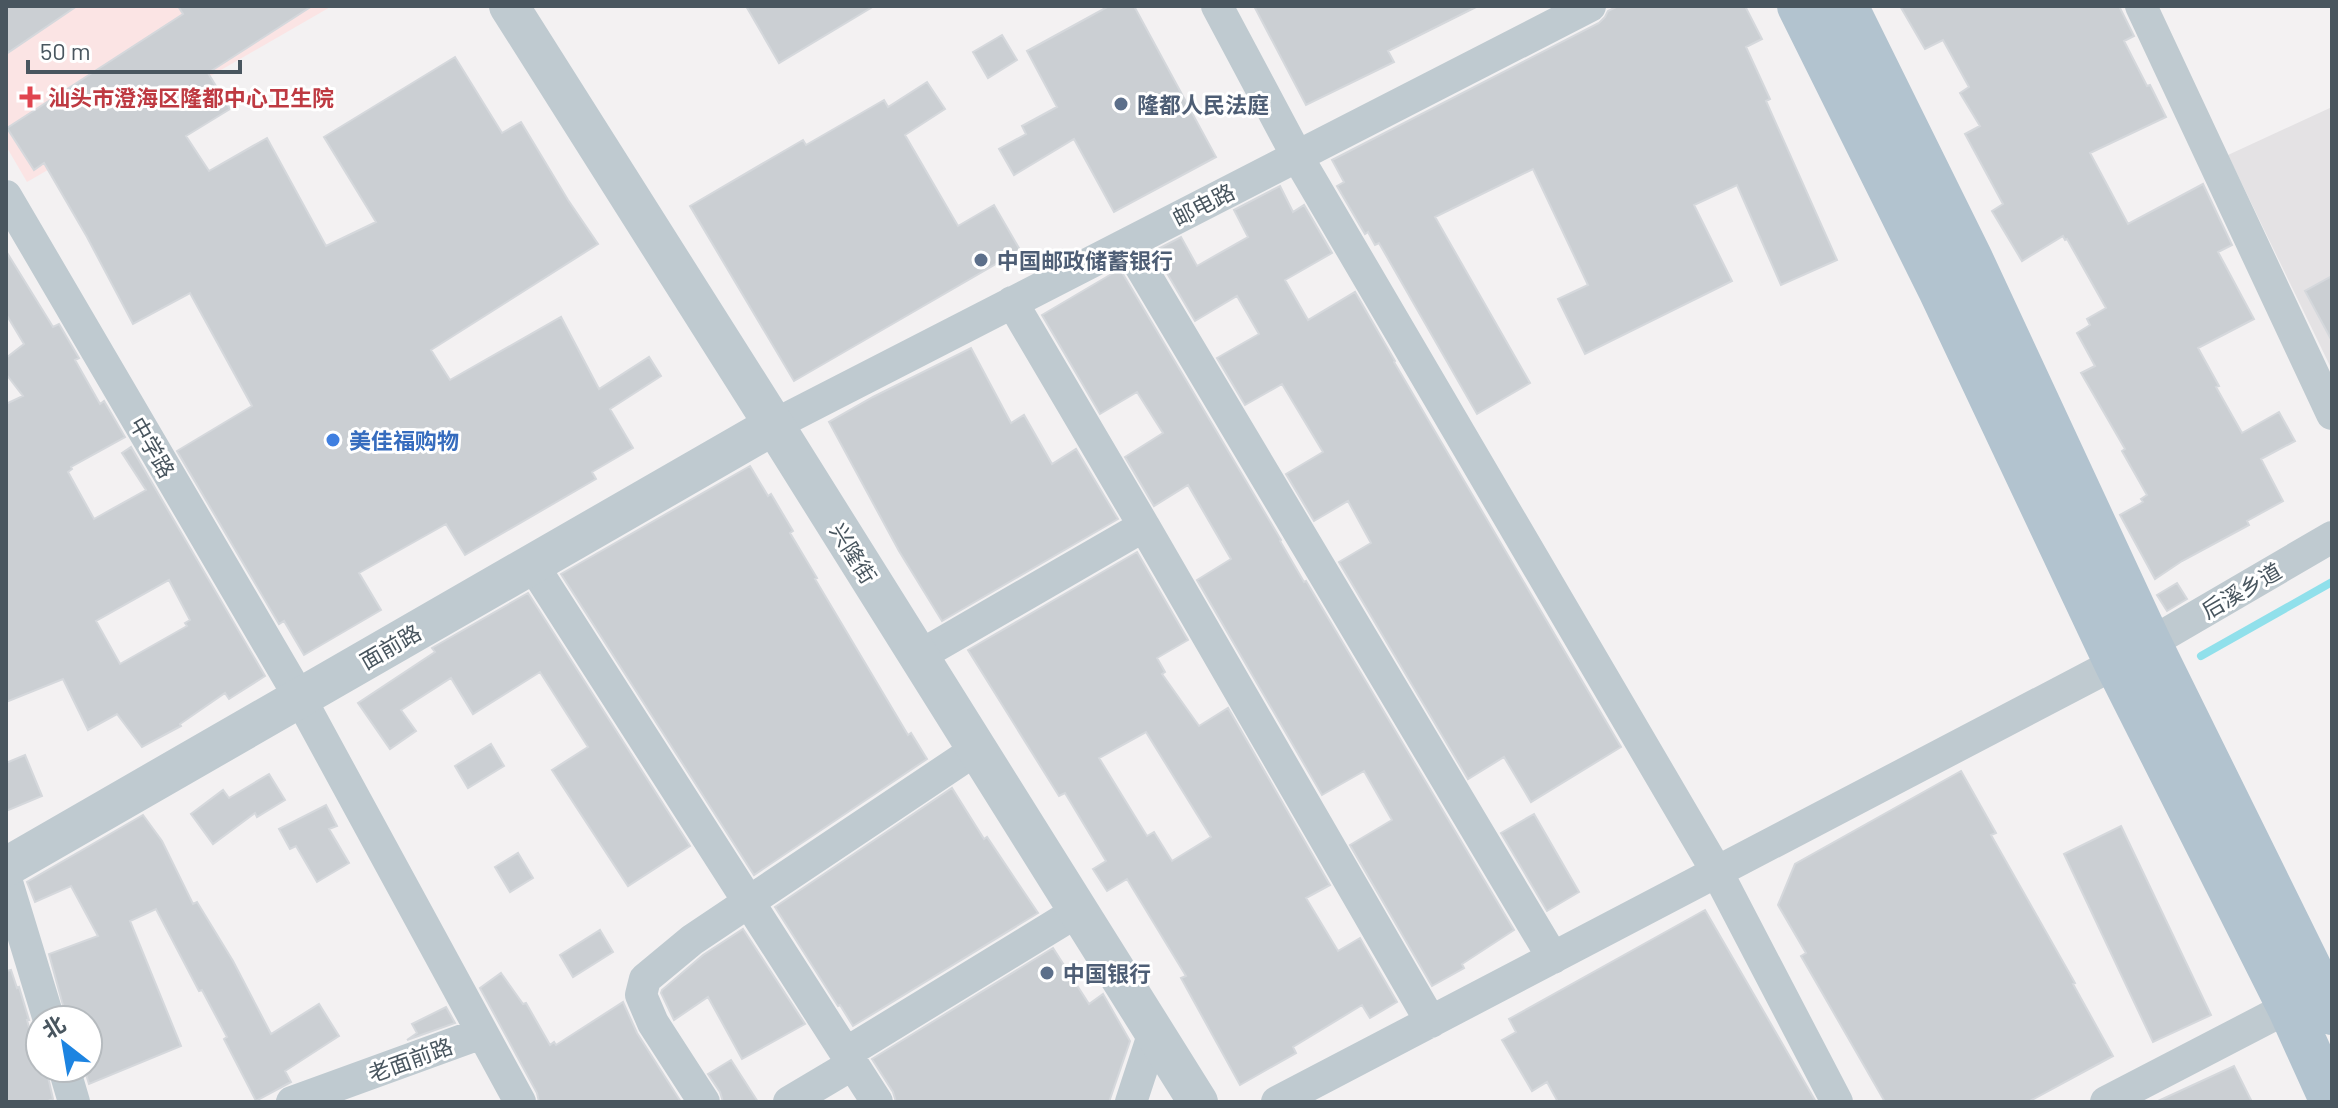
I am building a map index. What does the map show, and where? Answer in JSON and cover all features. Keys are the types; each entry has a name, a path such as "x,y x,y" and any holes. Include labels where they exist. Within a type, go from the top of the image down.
{"main road":[{"path":"1799,6 1940,290 2133,654 2332,1013"},
{"path":"1846,6 1971,259 2133,654 2332,1102"}],"street":[{"name":"兴隆街","path":"509,6 1196,1100"},
{"path":"1217,6 1297,156 1717,872 1837,1102"},
{"name":"邮电路","path":"774,425 1590,6"},
{"path":"2141,6 2332,414"},
{"name":"中学路","path":"6,196 300,698 520,1102"},
{"path":"1127,244 1553,958"},
{"path":"1012,302 1431,1022"},
{"name":"面前路","path":"6,867 774,425"},
{"path":"919,656 1144,526"},
{"name":"后溪乡道","path":"1277,1102 2133,654 2332,537"},
{"path":"532,564 877,1102"},
{"path":"704,1102 653,1023 641,995 645,979 692,940 977,749"},
{"path":"6,879 44,1004"},
{"path":"789,1102 849,1059 1078,911"},
{"path":"2106,1102 2289,1007"},
{"path":"1131,1102 1154,1032"},
{"name":"老面前路","path":"292,1102 482,1033"}],"shaded area":[{"name":"汕头市澄海区隆都中心卫生院","path":"77,6 178,6 191,27 312,6 332,6 27,182 6,146 6,54","holes":["171,22 198,63 34,169 7,128"]},
{"path":"2332,107 2332,370 2228,155"}],"building":[{"path":"6,6 77,6 6,54"},
{"path":"178,6 312,6 208,73 230,109 186,136 209,171 267,138 326,246 376,222 324,137 455,57 502,133 521,122 598,244 431,350 450,380 561,317 599,389 649,357 661,376 610,409 633,448 592,472 596,479 465,555 446,524 359,573 381,610 304,655 284,621 279,624 177,451 252,406 190,293 133,324 44,163 34,170 7,128 183,14"},
{"path":"746,6 874,6 779,63"},
{"name":"隆都人民法庭","path":"1109,6 1134,6 1216,157 1114,212 1074,139 1014,175 999,149 1026,134 1022,126 1057,107 1027,51"},
{"path":"1254,6 1478,6 1388,51 1394,62 1306,105"},
{"path":"1618,6 1745,6 1762,39 1746,47 1770,99 1766,101 1837,260 1781,285 1737,185 1694,205 1732,281 1585,354 1558,299 1588,285 1533,169 1435,217 1530,383 1477,414 1379,243 1375,245 1368,232 1365,234 1337,186 1344,182 1332,160 1599,23 1608,11"},
{"path":"1900,6 2119,6 2134,36 2124,41 2166,117 2090,153 2128,224 2203,184 2232,245 2218,252 2254,319 2198,348 2242,433 2279,412 2295,441 2261,459 2283,501 2247,521 2249,525 2155,579 2120,515 2143,502 2141,499 2147,495 2122,451 2125,449 2081,373 2095,366 2077,333 2090,325 2087,319 2106,308 2063,236 2022,261 1992,211 2003,204 1965,134 1980,126 1960,93 1969,87 1943,40 1925,49"},
{"path":"1002,35 1017,60 988,78 973,52"},
{"path":"927,82 945,109 905,135 958,226 994,205 1020,250 794,381 690,206 803,140 806,145 884,100 888,107"},
{"path":"1280,186 1293,212 1304,205 1332,253 1285,280 1308,320 1355,292 1621,747 1531,802 1504,757 1468,779 1339,562 1371,543 1348,501 1314,521 1286,474 1323,452 1282,384 1245,405 1217,358 1259,334 1237,296 1195,321 1154,251 1181,237 1197,266 1248,237 1234,210"},
{"path":"6,251 53,327 59,324 100,404 104,401 125,437 71,467 68,472 94,519 146,490 122,453 131,447 265,676 229,699 225,693 181,726 142,747 117,714 88,730 63,679 6,702 6,404 23,396 6,374 6,358 24,344 6,314","holes":["169,580 190,620 185,623 187,626 120,664 96,621"]},
{"path":"1120,269 1514,930 1462,964 1464,968 1432,986 1350,845 1392,820 1364,771 1322,795 1197,580 1231,559 1188,485 1154,506 1125,457 1163,433 1137,392 1100,414 1042,315"},
{"path":"2332,276 2332,341 2305,291"},
{"path":"971,348 1011,423 1024,415 1052,464 1076,449 1118,519 942,621 899,551 829,422"},
{"path":"750,466 793,531 790,533 815,579 908,735 911,733 927,759 754,875 561,574"},
{"path":"1137,552 1188,640 1157,658 1165,672 1162,674 1199,726 1228,708 1330,885 1306,898 1338,951 1360,938 1397,1002 1370,1018 1362,1005 1293,1047 1296,1053 1240,1085 1181,978 1186,976 1127,879 1107,891 1093,869 1106,861 1065,793 1059,796 968,650","holes":["1146,732 1211,837 1172,861 1154,832 1147,836 1099,758"]},
{"path":"2177,583 2187,599 2167,611 2157,595"},
{"path":"528,593 690,846 628,886 552,770 588,747 540,672 473,714 451,678 401,710 416,731 390,749 358,703 435,652 432,648"},
{"path":"491,744 504,766 468,788 455,766"},
{"path":"25,755 42,796 6,811 6,763"},
{"path":"1961,771 1996,833 1991,835 2113,1056 2028,1102 1885,1102 1801,956 1806,953 1778,905 1795,864"},
{"path":"269,774 285,800 257,817 255,813 213,844 191,814 223,790 229,798"},
{"path":"952,788 984,839 987,837 1038,913 853,1026 775,907"},
{"path":"326,805 337,826 329,829 349,863 317,882 296,846 290,849 279,829"},
{"path":"1534,814 1579,892 1547,911 1501,833"},
{"path":"143,815 162,841 193,904 197,902 233,961 271,1034 319,1004 339,1036 285,1071 291,1082 256,1101 224,1039 227,1037 156,909 130,921 181,1046 104,1078 104,1004 63,1004 49,954 98,936 71,886 35,902 27,882"},
{"path":"2121,826 2211,1015 2153,1042 2064,854"},
{"path":"518,853 533,878 510,892 495,867"},
{"path":"1705,910 1816,1102 1558,1102 1547,1082 1532,1091 1502,1040 1516,1032 1509,1019"},
{"path":"743,929 805,1024 742,1059 708,997 674,1020 661,993 703,955"},
{"path":"600,930 613,952 573,977 560,955"},
{"path":"1053,948 1089,1004 1103,994 1130,1041 1109,1102 896,1102 872,1059"},
{"path":"11,970 24,1004 24,1084 50,1084 53,1099 46,1102 6,1102 6,971"},
{"path":"501,973 523,1004 526,1003 550,1045 554,1042 556,1045 623,1002 637,1033 681,1102 539,1102 480,988"},
{"path":"446,1007 455,1023 407,1040 417,1033 412,1024"},
{"path":"731,1060 758,1102 723,1102 708,1074"},
{"path":"2234,1066 2252,1102 2156,1102"}],"waterway":[{"path":"2201,656 2332,582"}],"place":[{"name":"汕头市澄海区隆都中心卫生院","path":"30,97"},
{"name":"隆都人民法庭","path":"1121,104"},
{"name":"中国邮政储蓄银行","path":"981,260"},
{"name":"美佳福购物","path":"333,440"},
{"name":"中国银行","path":"1047,973"}]}
